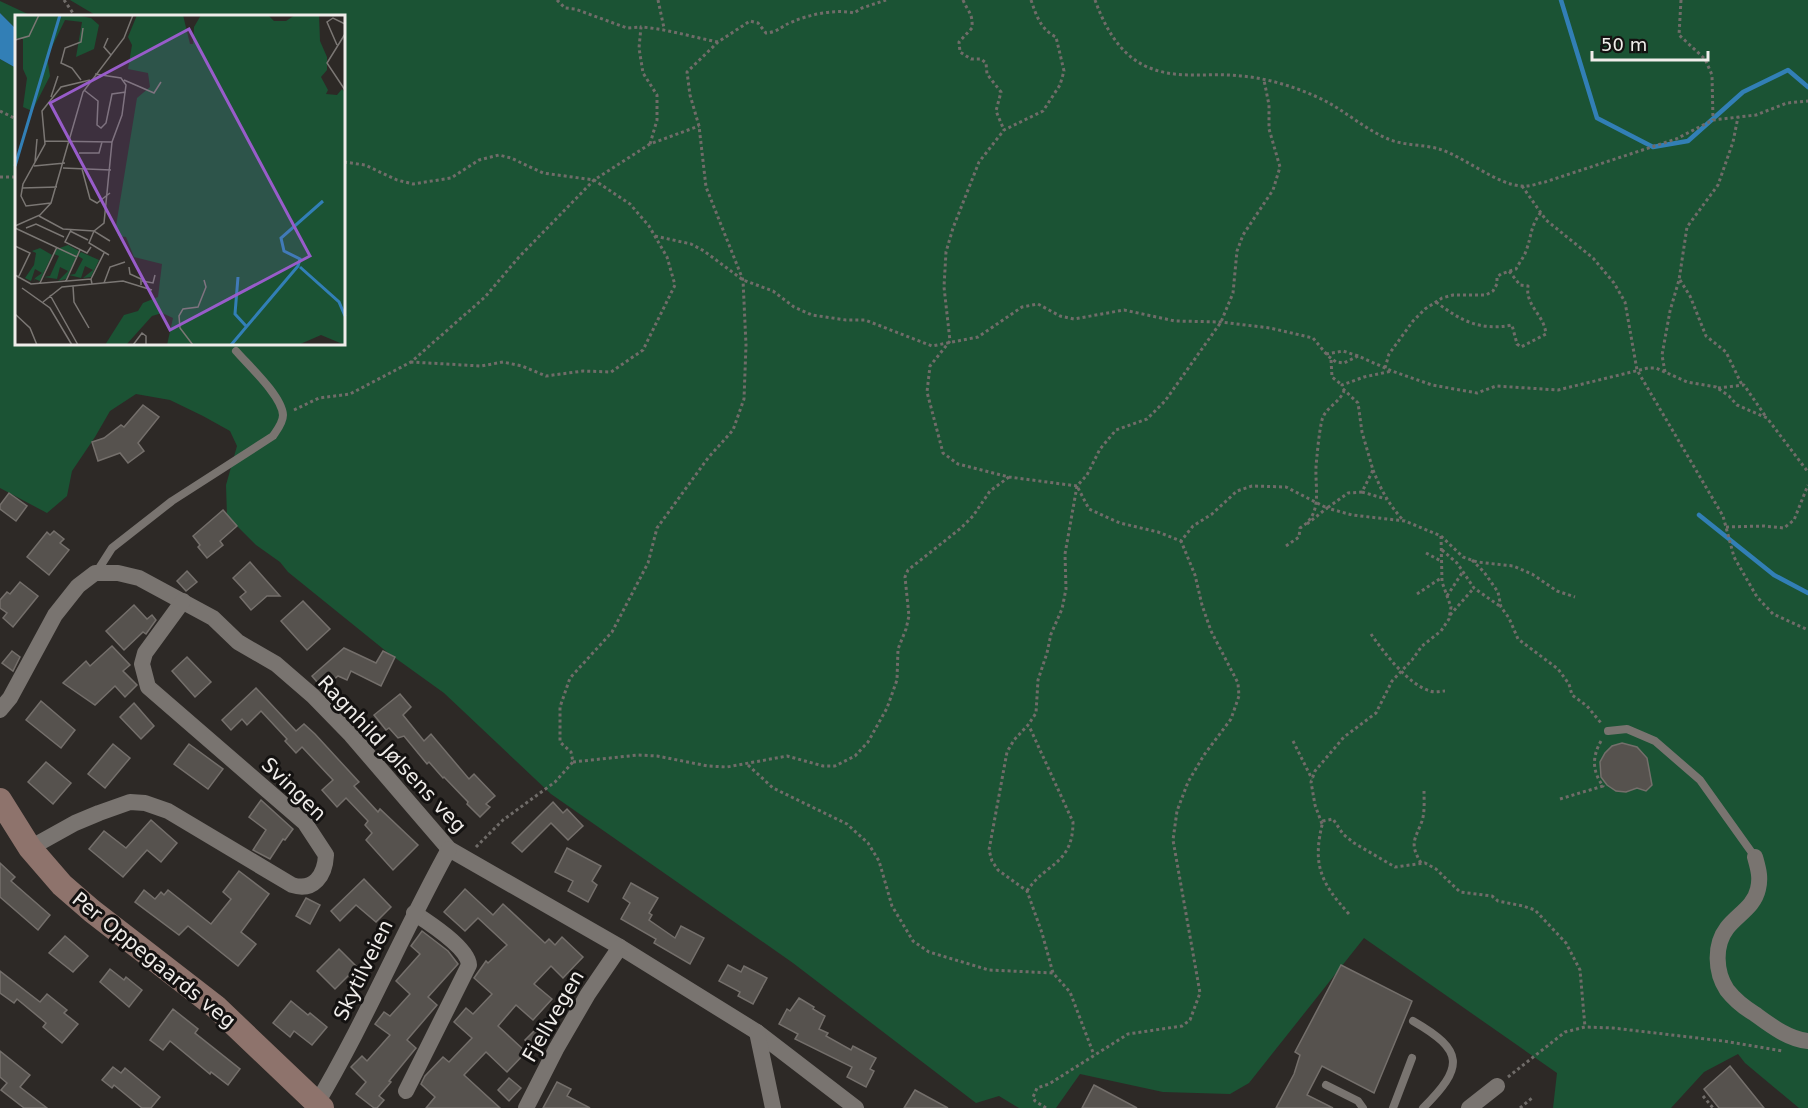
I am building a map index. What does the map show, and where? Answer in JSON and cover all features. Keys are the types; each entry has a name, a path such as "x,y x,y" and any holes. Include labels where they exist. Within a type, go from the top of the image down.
{"street":[{"name":"Ragnhild Jølsens veg","path":"95,573 118,573 139,578 213,618 238,642 276,664 313,696 351,735 449,849 620,947 757,1032 856,1108"},
{"path":"0,710 10,698 55,615 78,586 95,573"},
{"name":"Svingen","path":"30,848 75,823 99,813 130,802 145,803 168,810 292,885 299,887 318,882 323,874 326,855 305,824 148,687 142,664 145,653 183,601"},
{"name":"Per Oppegaards veg","path":"0,800 39,861 75,897 216,1007 317,1106"},
{"name":"Skytilveien","path":"317,1106 414,913 449,849"},
{"path":"1755,857 1760,876 1758,891 1750,906 1727,929 1719,945 1717,964 1726,989 1744,1007 1776,1029 1800,1040 1808,1041"},
{"path":"406,1091 469,964 465,953 434,926 414,913"},
{"name":"Fjellvegen","path":"526,1108 561,1040 588,994 620,947"},
{"path":"757,1032 773,1108"},
{"path":"1469,1108 1497,1086"}],"lane":[{"path":"95,573 112,548 172,501 273,436 280,426 283,415 279,400 236,351"},
{"path":"1608,731 1627,729 1655,741 1700,780 1755,857"},
{"path":"1413,1021 1437,1035 1446,1044 1453,1057 1453,1068 1447,1081 1423,1108"},
{"path":"1393,1108 1412,1058"},
{"path":"1326,1085 1358,1101 1363,1108"}],"path":[{"path":"64,0 74,15"},
{"path":"557,0 565,8 575,9 627,28 664,28 690,37 718,42"},
{"path":"658,0 664,28"},
{"path":"573,762 572,752 560,742 560,707 570,678 612,632 648,563 657,528 708,458 733,430 744,399 746,345 743,280 706,188 699,126 690,95 687,72 718,42 750,21 758,23 766,33 776,32 791,22 842,10 854,13 886,0"},
{"path":"963,0 971,12 972,28 958,42 960,52 971,59 981,59 986,63 987,74 1001,93 996,111 1004,130"},
{"path":"1031,0 1038,19 1049,33 1056,37 1064,71 1060,85 1043,111 1004,130 980,162 953,228 946,252 944,287 950,341 930,366 927,392 943,453 958,464 1009,477 1077,486"},
{"path":"1095,0 1103,21 1119,45 1131,58 1150,68 1171,74 1240,75 1293,88 1317,97 1388,139 1440,149 1507,182 1522,186 1545,182 1676,140 1713,120 1756,114 1787,103 1808,101"},
{"path":"1681,0 1679,35 1705,59 1712,75 1713,120"},
{"path":"641,27 639,48 643,73 657,95 657,120 650,144"},
{"path":"1094,1055 1070,992 1053,973 1027,891 998,870 989,850 1007,752 1035,713 1038,680 1051,634 1062,609 1066,590 1065,554 1077,486 1087,475 1100,449 1116,430 1147,419 1165,401 1221,322 1233,293 1237,251 1243,235 1272,190 1280,167 1269,129 1269,105 1264,80"},
{"path":"0,111 15,118"},
{"path":"1665,372 1662,355 1670,311 1679,280 1687,227 1718,184 1728,158 1738,117"},
{"path":"283,415 319,398 350,394 411,362 485,297 519,257 594,180 650,144 699,126"},
{"path":"345,162 365,165 397,180 414,184 451,178 479,159 499,155 543,173 594,180 630,204 649,226 667,257 675,285 643,350 611,372 583,371 546,376 522,366 502,362 481,366 411,362"},
{"path":"1522,186 1546,219 1593,258 1614,283 1627,309 1637,370 1718,507 1734,557 1757,597 1773,614 1808,630"},
{"path":"1385,368 1389,354 1413,321 1425,309 1453,295 1486,295 1493,291 1497,284 1497,277 1516,269 1527,250 1529,234 1541,212"},
{"path":"655,236 697,248 743,280 773,291 794,307 812,315 864,320 932,346 978,337 1022,307 1038,304 1060,316 1074,318 1124,310 1175,321 1221,322 1270,328 1313,338 1331,360 1332,377 1358,404 1362,432 1373,470 1386,500 1405,521"},
{"path":"1436,302 1458,319 1474,324 1494,328 1512,325 1517,344 1521,347 1546,333 1545,324 1527,295 1528,286 1520,285 1509,272"},
{"path":"1679,280 1690,296 1706,336 1726,352 1742,385 1750,392 1808,472"},
{"path":"1326,354 1343,351 1431,385 1477,393 1496,386 1558,390 1648,368 1665,372 1687,382 1718,388 1742,385"},
{"path":"1331,360 1344,363 1358,356"},
{"path":"1342,385 1392,371"},
{"path":"1718,388 1737,405 1767,418"},
{"path":"1307,524 1317,503 1316,468 1321,424 1324,414 1344,391"},
{"path":"1362,492 1373,470"},
{"path":"465,859 503,820 555,782 573,762 638,755 727,767 787,756 823,766 835,766 855,756 868,742 887,708 897,680 898,649 909,616 905,578 908,570 961,528 973,516 990,491 1009,477"},
{"path":"1726,527 1784,528 1794,520 1808,485"},
{"path":"1046,1108 1033,1097 1037,1088 1048,1084 1128,1034 1182,1026 1190,1020 1200,993 1173,840 1177,811 1188,782 1204,755 1231,719 1239,696 1238,683 1211,632 1195,575 1181,541 1158,532 1120,524 1097,513 1089,508 1077,486"},
{"path":"1181,541 1193,526 1212,514 1237,491 1252,486 1286,488 1327,508 1352,515 1405,521 1441,536 1463,557 1513,566 1532,574 1557,591 1575,597"},
{"path":"1286,546 1299,537 1300,528 1348,493 1362,492 1386,500"},
{"path":"1441,536 1441,578 1451,607 1449,617"},
{"path":"1440,549 1457,563 1474,588 1501,607 1509,618 1518,639 1558,669 1569,684 1572,695 1587,706 1608,731 1595,753 1593,765 1603,786 1560,799"},
{"path":"1426,553 1441,561"},
{"path":"1472,560 1498,592 1501,607"},
{"path":"1432,563 1441,561"},
{"path":"1447,596 1463,572"},
{"path":"1417,594 1441,578"},
{"path":"1349,914 1333,896 1317,860 1317,846 1322,824 1315,805 1311,782 1315,771 1344,737 1376,713 1392,681 1422,646 1442,631 1449,617 1474,588"},
{"path":"1371,634 1379,647 1411,680 1430,691 1445,691"},
{"path":"1027,891 1033,881 1053,867 1064,855 1073,835 1073,822 1028,725"},
{"path":"1293,741 1312,779"},
{"path":"747,764 773,788 847,824 868,843 879,861 892,906 913,941 929,952 989,970 1053,973"},
{"path":"1421,863 1415,853 1413,843 1423,819 1424,790"},
{"path":"1322,824 1323,821 1334,819 1343,834 1354,843 1395,867 1421,863 1436,868 1460,892 1492,896 1498,901 1535,910 1566,943 1580,970 1584,1027"},
{"path":"1497,1086 1554,1039 1565,1032 1584,1027 1723,1041 1786,1052"},
{"path":"1703,1096 1713,1108"},
{"path":"1520,1108 1532,1098"}],"green space":[{"path":"70,0 1808,0 1808,1108 1799,1108 1745,1063 1738,1054 1704,1072 1671,1108 1553,1108 1557,1073 1364,938 1249,1083 1230,1094 1163,1092 1080,1074 1056,1108 1019,1108 999,1096 976,1103 793,963 551,794 444,693 387,652 288,572 280,562 256,545 227,516 226,485 237,446 230,431 170,400 136,394 110,411 72,471 67,496 47,513 0,488 0,59 15,67 15,345 345,345 345,15 95,15"},
{"path":"0,1 30,15 15,15 15,28 0,13"}],"water":[{"path":"0,13 15,28 15,67 0,59"}],"building":[{"path":"143,405 159,417 138,443 144,451 128,463 120,453 98,461 92,442 104,438 121,425 124,427"},
{"path":"9,493 27,506 16,521 0,509 0,505"},
{"path":"223,510 237,526 220,541 223,545 207,558 193,536"},
{"path":"54,531 64,539 60,543 69,550 49,575 27,557 47,532 50,535"},
{"path":"250,562 280,596 267,596 251,610 240,597 246,592 233,578"},
{"path":"187,571 197,582 186,591 177,581"},
{"path":"20,582 38,596 13,627 3,618 7,613 0,608 0,600 7,592 10,594"},
{"path":"303,601 330,629 307,650 281,621"},
{"path":"134,605 147,619 152,615 156,620 146,634 143,632 124,650 106,631"},
{"path":"112,646 130,665 123,671 137,685 125,697 115,686 95,705 63,683 86,661 90,666"},
{"path":"344,648 376,663 383,651 395,657 381,686 351,671 347,680 338,676 323,689 312,676"},
{"path":"12,651 20,657 13,671 2,663"},
{"path":"187,657 211,682 195,697 172,671"},
{"path":"256,688 296,731 304,724 315,734 359,782 354,786 378,812 380,809 418,845 393,870 366,840 372,833 365,825 368,821 346,798 337,807 322,790 333,780 302,747 296,753 285,741 287,739 261,711 247,725 242,719 231,730 222,720"},
{"path":"400,694 411,707 403,715 424,741 431,734 469,779 474,774 495,796 486,804 490,807 480,817 429,762 427,764 404,736 398,738 389,728 386,730 374,715"},
{"path":"41,701 75,730 61,748 26,720"},
{"path":"134,703 154,726 141,739 120,717"},
{"path":"1622,743 1637,747 1647,758 1652,785 1646,791 1637,788 1626,792 1616,791 1601,777 1600,762 1605,753 1612,746"},
{"path":"113,744 130,758 105,788 88,774"},
{"path":"189,744 223,769 208,789 174,764"},
{"path":"46,762 71,783 53,804 28,782"},
{"path":"261,800 293,829 285,840 283,839 270,859 253,850 266,830 249,817"},
{"path":"553,802 563,813 567,809 583,826 568,840 551,823 522,852 512,843"},
{"path":"151,820 177,843 161,862 147,850 123,877 89,849 104,831 126,848"},
{"path":"567,848 601,866 592,881 597,885 588,902 568,891 573,881 555,872"},
{"path":"0,863 15,877 11,881 50,915 38,930 0,897"},
{"path":"239,871 269,894 241,932 256,944 238,966 188,926 179,935 135,902 144,890 155,899 161,892 164,895 168,890 211,924 231,899 223,892"},
{"path":"364,879 391,907 376,922 356,905 340,921 331,911"},
{"path":"631,883 658,898 649,913 652,915 649,920 675,938 681,926 704,938 690,964 654,943 656,939 621,919 630,903 623,898"},
{"path":"465,889 493,915 503,904 545,943 549,939 555,945 562,937 583,957 563,978 551,966 534,984 552,999 533,1020 516,1005 498,1026 526,1052 507,1072 486,1052 464,1075 500,1108 426,1108 435,1097 421,1084 425,1076 443,1057 449,1062 472,1038 454,1022 466,1008 473,1014 492,994 474,978 486,961 488,963 507,945 478,918 465,931 444,912"},
{"path":"306,898 320,905 310,924 296,916"},
{"path":"422,931 448,951 458,964 428,997 437,1005 407,1040 416,1048 379,1096 384,1100 377,1108 374,1108 356,1094 366,1082 351,1067 362,1056 367,1061 390,1035 375,1024 384,1012 390,1016 410,994 396,981 420,954 411,946"},
{"path":"65,936 88,956 73,972 49,953"},
{"path":"339,949 357,967 335,989 317,971"},
{"path":"728,965 741,972 744,966 767,978 753,1004 738,996 740,992 719,981"},
{"path":"1341,965 1412,1001 1374,1093 1322,1066 1307,1095 1333,1108 1276,1108 1294,1074 1300,1055 1295,1052"},
{"path":"110,969 124,980 126,977 142,990 129,1007 100,982"},
{"path":"0,971 40,1002 47,994 67,1010 64,1013 78,1024 62,1043 43,1027 46,1023 17,999 14,1003 0,993"},
{"path":"799,998 825,1016 819,1029 828,1033 826,1036 851,1050 853,1046 876,1058 870,1069 874,1071 866,1087 847,1077 852,1067 795,1039 798,1034 779,1024 787,1009 790,1011"},
{"path":"291,1001 327,1027 312,1045 294,1031 290,1037 273,1023"},
{"path":"173,1009 198,1029 195,1033 240,1069 228,1085 211,1072 210,1074 170,1041 163,1050 150,1040"},
{"path":"538,1027 550,1038 537,1052 525,1040"},
{"path":"0,1051 30,1075 20,1087 47,1108 24,1108 1,1090 7,1083 0,1077"},
{"path":"1730,1066 1764,1108 1719,1108 1704,1089"},
{"path":"113,1067 121,1073 125,1068 160,1097 151,1108 142,1108 114,1085 112,1088 102,1080"},
{"path":"509,1078 521,1088 509,1101 498,1090"},
{"path":"557,1082 571,1089 567,1096 590,1108 543,1108"},
{"path":"1094,1085 1137,1108 1082,1108"},
{"path":"915,1090 948,1108 904,1108"}],"waterway":[{"path":"1561,0 1597,118 1653,147 1688,141 1743,92 1788,70 1808,87"},
{"path":"1699,515 1774,575 1808,593"}]}
